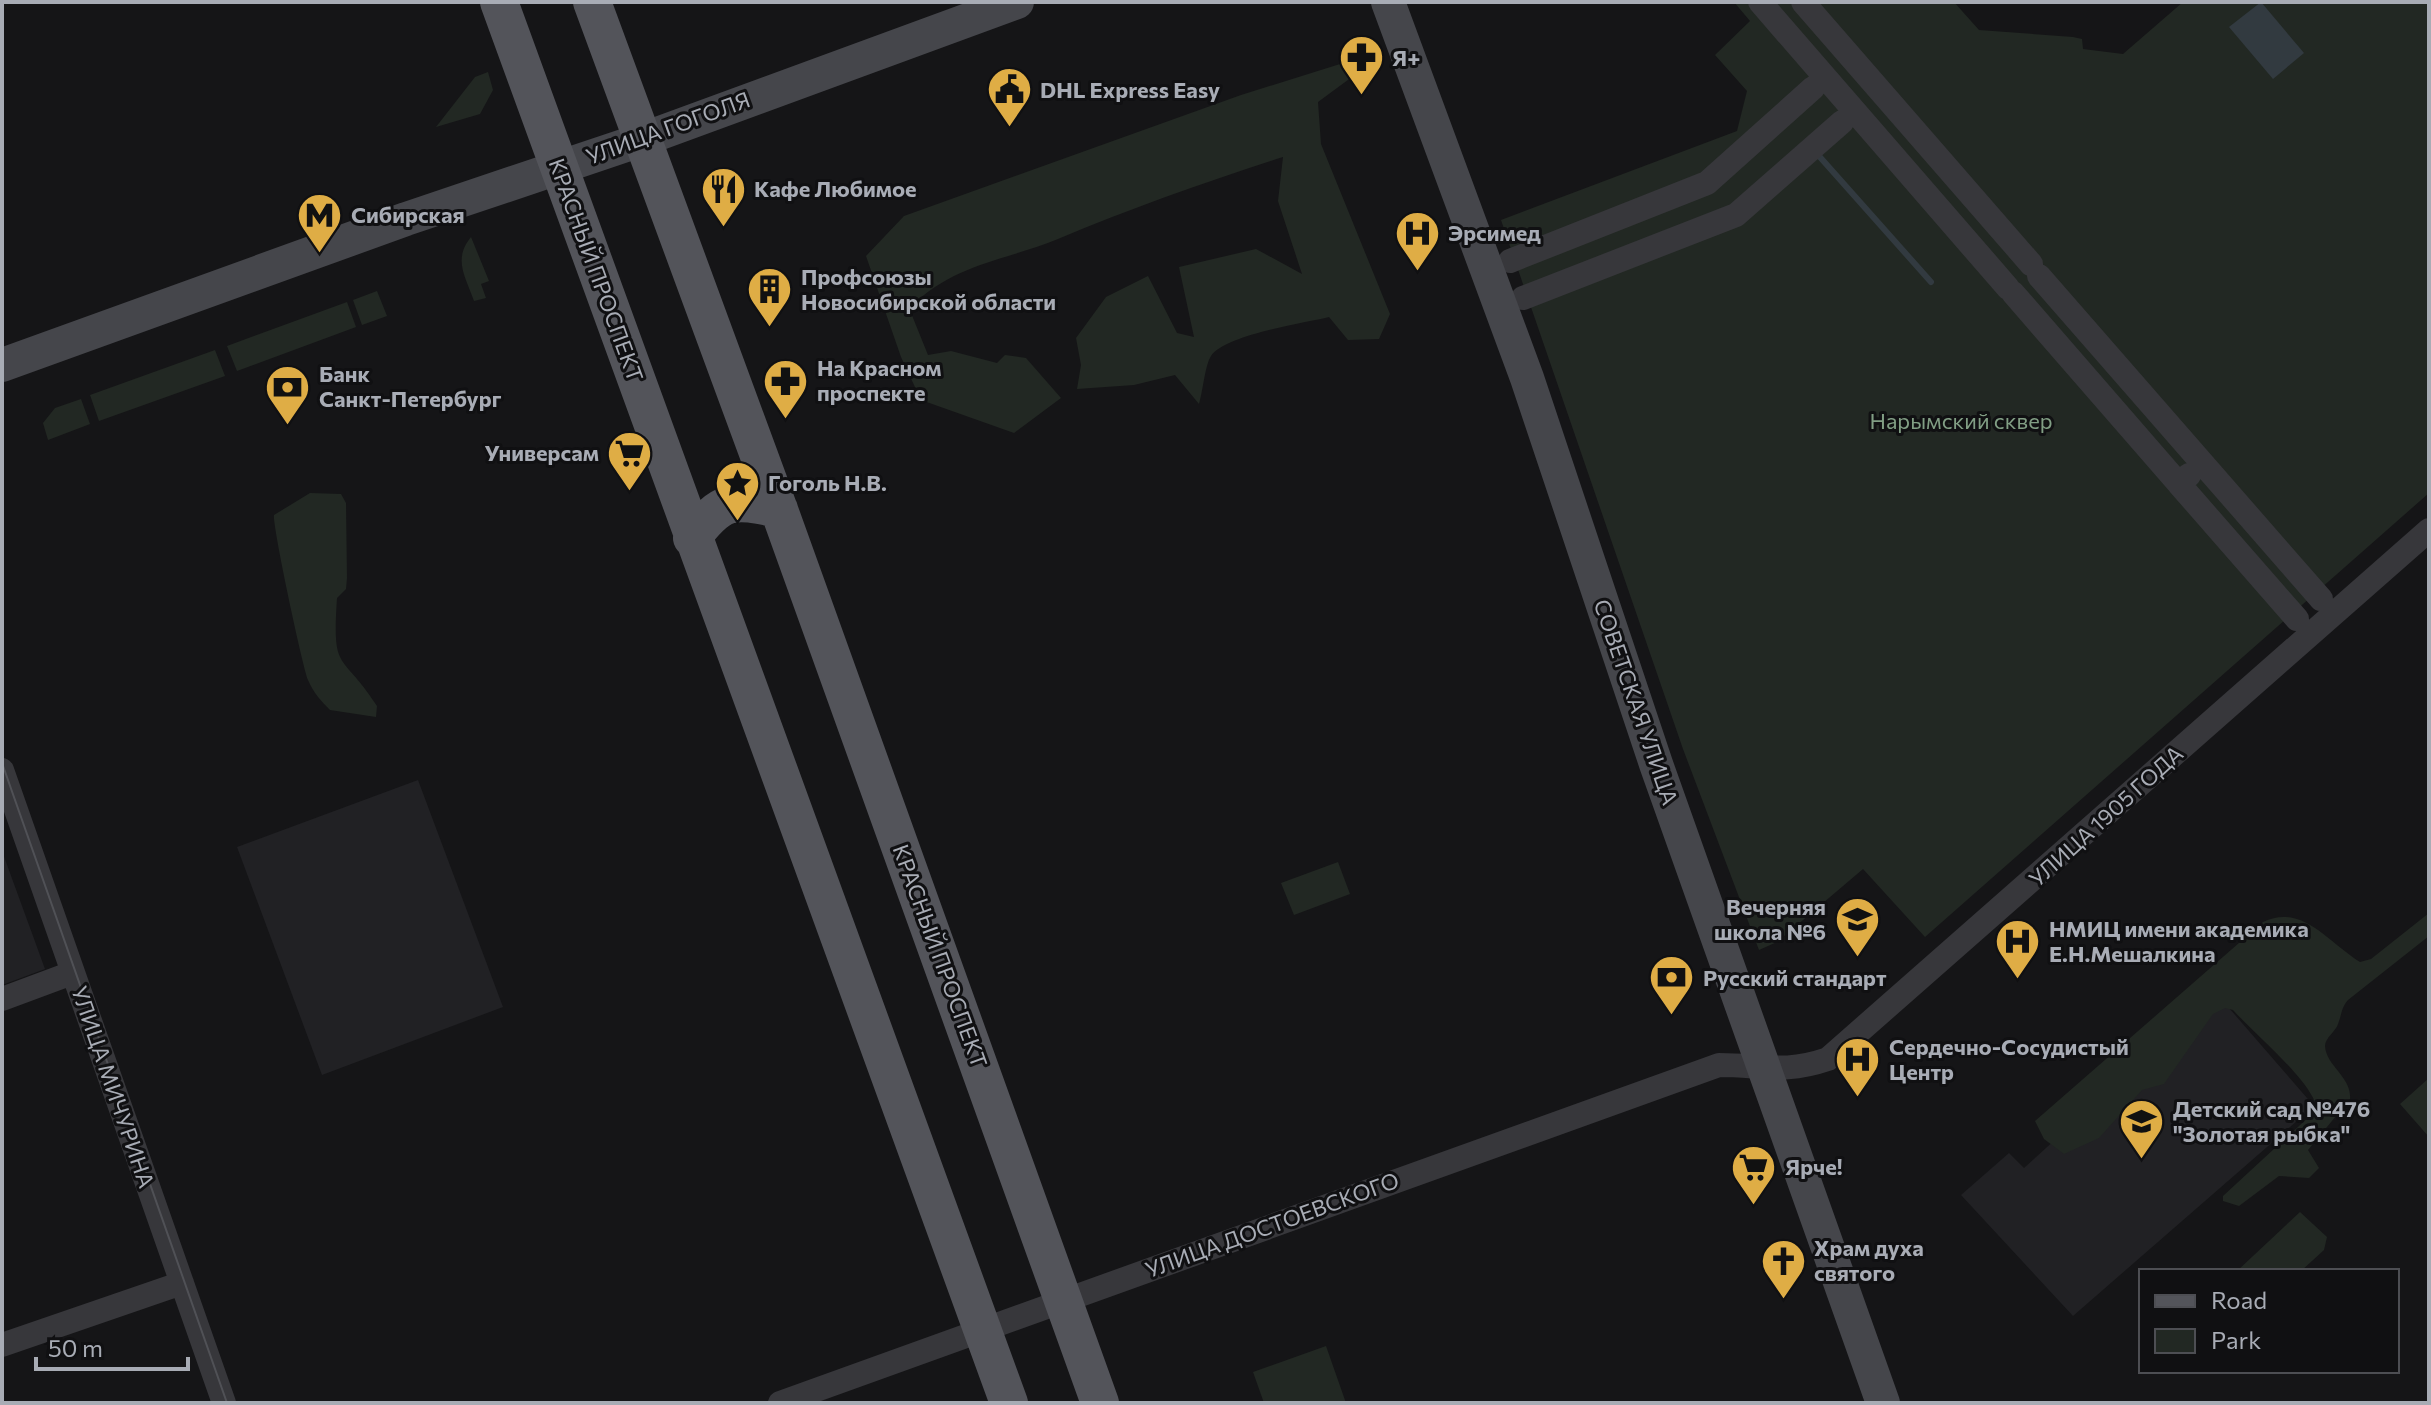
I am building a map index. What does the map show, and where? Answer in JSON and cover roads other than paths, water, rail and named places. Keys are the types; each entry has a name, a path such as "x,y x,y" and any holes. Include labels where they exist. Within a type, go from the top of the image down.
{"main road":[{"name":"КРАСНЫЙ ПРОСПЕКТ","path":"499,2 1009,1403"},
{"name":"КРАСНЫЙ ПРОСПЕКТ","path":"592,2 779,509 1100,1403"},
{"path":"692,538 712,511 742,501 779,509"}],"street":[{"name":"УЛИЦА ГОГОЛЯ","path":"2,365 406,219 560,169 1017,2"},
{"name":"СОВЕТСКАЯ УЛИЦА","path":"1388,2 1527,378 1656,764 1883,1403"},
{"path":"1760,2 2297,619"},
{"path":"1803,2 2321,599"},
{"path":"1510,261 1646,210 1707,183 1813,88"},
{"path":"1523,298 1736,215 1842,122"},
{"path":"1773,124 1802,156"},
{"path":"1707,183 1736,215"},
{"path":"1944,215 1970,194"},
{"path":"1646,210 1670,243"},
{"path":"1573,238 1588,274"},
{"path":"2010,290 2006,277 2010,267 2020,262 2035,270"},
{"path":"2116,412 2139,389"},
{"path":"2179,484 2202,462"},
{"name":"УЛИЦА 1905 ГОДА","path":"1767,1071 1802,1068 1828,1059 2429,530"},
{"name":"УЛИЦА МИЧУРИНА","path":"2,770 224,1403"},
{"path":"2,999 72,973"},
{"name":"УЛИЦА ДОСТОЕВСКОГО","path":"780,1403 1719,1065 1747,1065 1767,1071"},
{"path":"2,1345 182,1283"}],"waterway":[{"path":"1819,156 1931,282"}],"tram line":[{"path":"2,763 227,1403"}],"place":[{"name":"Я+","path":"1361,97"},
{"name":"DHL Express Easy","path":"1009,129"},
{"name":"Кафе Любимое","path":"723,228"},
{"name":"Сибирская","path":"320,254"},
{"name":"Эрсимед","path":"1417,272"},
{"name":"Профсоюзы Новосибирской области","path":"770,329"},
{"name":"На Красном проспекте","path":"786,420"},
{"name":"Банк Санкт-Петербург","path":"288,426"},
{"name":"Универсам","path":"630,492"},
{"name":"Гоголь Н.В.","path":"737,522"},
{"name":"Вечерняя школа №6","path":"1857,959"},
{"name":"НМИЦ имени академика Е.Н.Мешалкина","path":"2018,981"},
{"name":"Русский стандарт","path":"1672,1017"},
{"name":"Сердечно-Сосудистый Центр","path":"1858,1099"},
{"name":"Детский сад №476 \"Золотая рыбка\"","path":"2142,1161"},
{"name":"Ярче!","path":"1754,1206"},
{"name":"Храм духа святого","path":"1783,1300"}],"park label":[{"name":"Нарымский сквер","path":"1961,421"}]}
